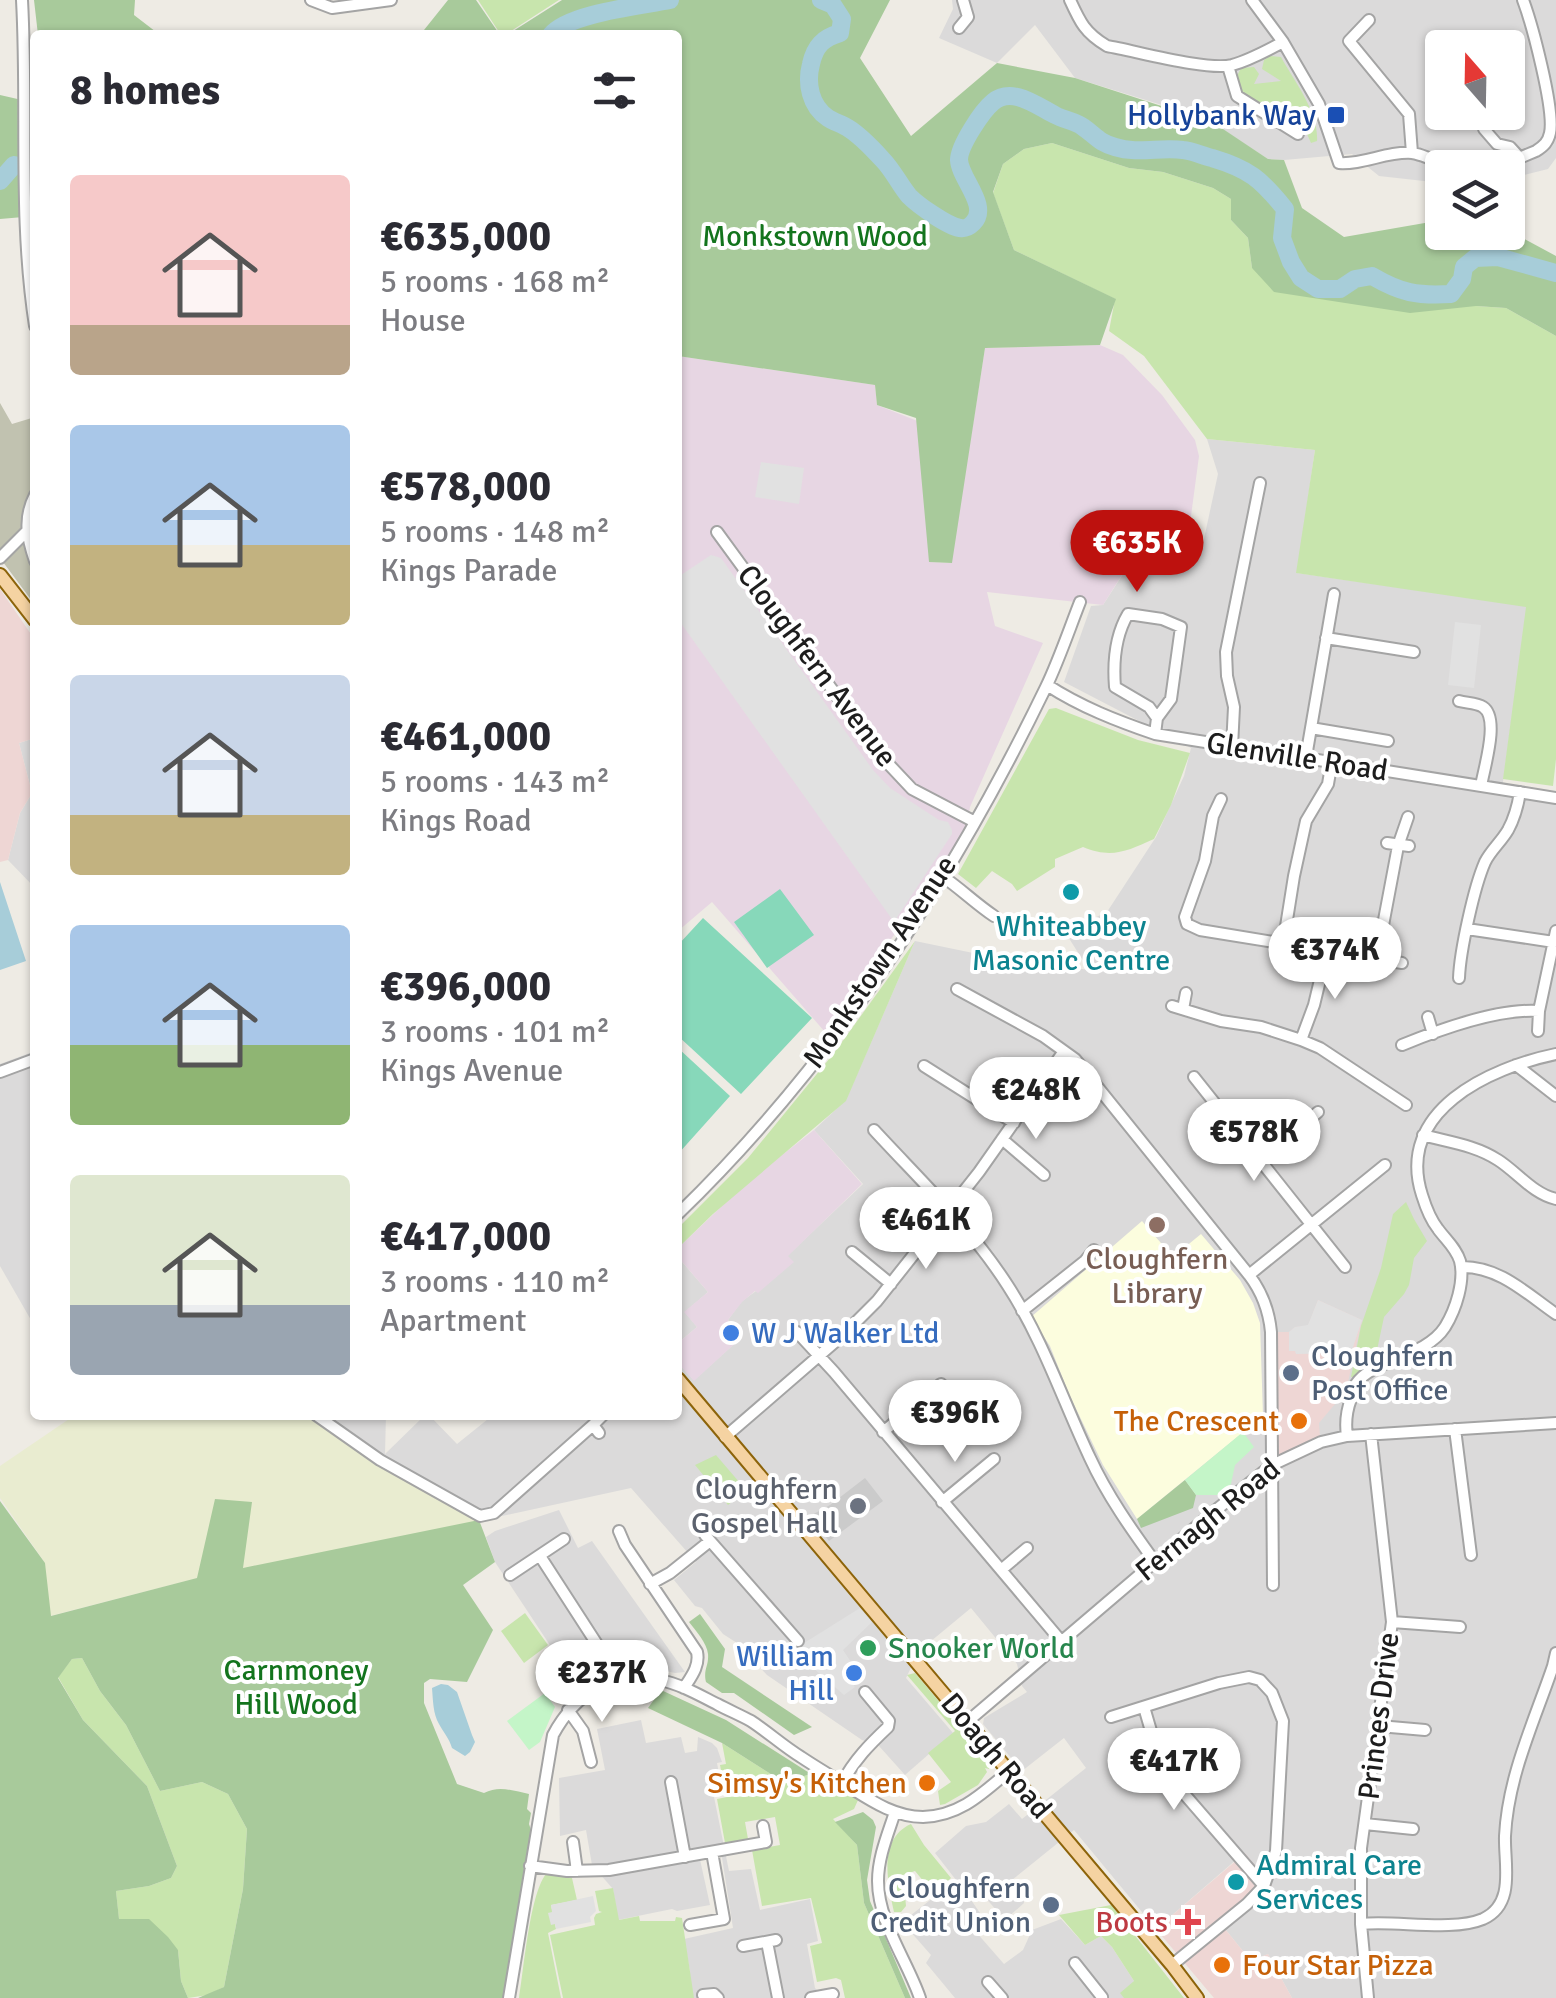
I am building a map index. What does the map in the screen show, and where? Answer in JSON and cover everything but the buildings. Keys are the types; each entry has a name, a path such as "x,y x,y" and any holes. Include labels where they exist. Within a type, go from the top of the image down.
{"main road":[{"path":"0,575 30,614"},
{"name":"Doagh Road","path":"682,1384 1197,1998"}],"street":[{"path":"22,0 24,203 30,270"},
{"path":"311,0 333,4 392,0"},
{"path":"960,28 968,17 963,0"},
{"path":"1070,0 1083,28 1107,46 1228,66 1254,58 1282,42"},
{"path":"1252,0 1319,104 1338,163 1425,156"},
{"path":"1523,0 1551,123 1550,136 1542,147 1525,156"},
{"path":"1370,20 1349,41 1410,114 1412,154"},
{"path":"1228,66 1236,96 1298,134"},
{"path":"1485,130 1497,144 1512,150"},
{"path":"1232,747 1234,707 1226,652 1260,483"},
{"path":"30,504 26,532 30,545"},
{"path":"0,558 26,532"},
{"name":"Cloughfern Avenue","path":"717,532 880,755 912,790 975,822"},
{"path":"1306,758 1334,594"},
{"name":"Monkstown Avenue","path":"682,1210 767,1120 880,972 975,822 1047,685 1080,602"},
{"path":"1155,734 1156,718 1171,699 1182,626 1128,614 1120,628 1115,687 1149,708 1156,718"},
{"path":"1326,638 1414,652"},
{"name":"Glenville Road","path":"1047,685 1112,719 1155,734 1556,798"},
{"path":"1459,701 1481,706 1490,714 1492,724 1481,786"},
{"path":"1311,728 1388,741"},
{"path":"1283,944 1306,821 1328,784 1332,761"},
{"path":"1459,978 1482,868 1492,848 1507,832 1520,792"},
{"path":"1222,799 1213,816 1205,861 1185,917 1188,924 1200,930 1402,962"},
{"path":"1200,813 1213,816"},
{"path":"1376,958 1398,845 1408,817"},
{"path":"942,876 994,916"},
{"path":"1468,928 1555,936 1538,1031"},
{"path":"1302,1040 1327,951"},
{"path":"1460,965 1476,970"},
{"path":"957,989 1044,1036 1082,1067 1248,1275 1266,1304 1271,1328 1274,1457 1272,1584"},
{"path":"1186,994 1177,1008 1220,1021 1260,1026 1302,1040 1406,1105"},
{"path":"1402,1044 1505,1012 1539,1011"},
{"path":"1428,1017 1432,1034"},
{"path":"725,1437 843,1335 891,1284 1064,1051"},
{"path":"1347,1436 1346,1412 1356,1383 1423,1346 1444,1329 1459,1292 1458,1255 1428,1215 1420,1190 1416,1162 1422,1135 1431,1119 1483,1078 1556,1054"},
{"path":"0,1072 30,1064"},
{"path":"1516,1065 1556,1096"},
{"path":"924,1066 1014,1123"},
{"path":"1379,1088 1388,1076"},
{"path":"1194,1077 1345,1267"},
{"path":"1261,1161 1318,1112"},
{"path":"874,1130 949,1210 1008,1287 1042,1346 1101,1479 1155,1562"},
{"path":"1422,1135 1482,1150 1542,1194 1556,1199"},
{"path":"1002,1139 1044,1175"},
{"path":"1248,1275 1386,1165"},
{"path":"1022,1311 1085,1262 1094,1250"},
{"path":"852,1252 891,1284"},
{"path":"1461,1267 1472,1266 1510,1280 1556,1314"},
{"path":"797,1332 1061,1642"},
{"path":"883,1432 941,1384"},
{"path":"323,1420 380,1460 480,1516 494,1512 596,1429 600,1420"},
{"name":"Fernagh Road","path":"966,1722 1272,1465 1321,1442 1347,1436 1556,1423"},
{"path":"1455,1429 1472,1555"},
{"name":"Princes Drive","path":"1368,1998 1361,1924 1362,1848 1392,1622 1371,1434"},
{"path":"942,1502 994,1460"},
{"path":"619,1531 625,1546 697,1652 695,1671 684,1688"},
{"path":"650,1584 670,1573 708,1538 798,1641"},
{"path":"510,1575 564,1539"},
{"path":"1001,1570 1027,1548"},
{"path":"540,1556 604,1655 615,1681"},
{"path":"1392,1622 1460,1627"},
{"path":"1361,1924 1470,1922 1498,1908 1507,1882 1505,1835 1513,1779 1556,1652"},
{"path":"1112,1717 1248,1677 1260,1680 1272,1693 1283,1721 1276,1851 1264,1886 1172,1965"},
{"path":"509,1998 553,1735 568,1710 594,1688 642,1678 684,1688 749,1720 799,1756 895,1812 920,1817 952,1812 970,1804 1009,1771"},
{"path":"842,1782 859,1756 888,1727 889,1722 864,1692"},
{"path":"1144,1707 1158,1755 1173,1781 1264,1886"},
{"path":"568,1710 583,1731 591,1762"},
{"path":"1379,1726 1425,1730"},
{"path":"671,1782 685,1857"},
{"path":"895,1812 878,1882 882,1910 920,1998"},
{"path":"1365,1824 1413,1830"},
{"path":"530,1866 608,1870 685,1857 766,1842 763,1826"},
{"path":"573,1842 576,1871"},
{"path":"690,1924 724,1919 712,1852"},
{"path":"743,1946 772,1941 778,1998"},
{"path":"1075,1963 1101,1998"},
{"path":"988,1982 1002,1998"},
{"path":"703,1995 714,1994 718,1998"},
{"path":"811,1998 833,1994"}],"shaded area":[{"path":"952,0 1556,0 1556,158 1548,169 1525,175 1525,150 1425,150 1425,181 1379,176 1352,154 1268,159 1207,119 1075,78 1035,25 997,63 939,38 953,9"},
{"path":"1100,345 1123,355 1162,395 1195,440 1199,456 1187,546 1144,540 1103,605 987,592 995,626 1043,643 970,807 965,835 825,1032 712,902 682,928 682,357 875,385 877,405 920,422 930,562 951,563 985,348"},
{"path":"0,403 12,424 30,419 30,598 0,558"},
{"path":"1207,439 1315,450 1297,573 1527,606 1502,789 1556,801 1556,1998 1292,1998 1268,1954 1251,1961 1225,1929 1244,1853 1156,1929 1074,1830 1012,1880 1024,1903 1005,1920 976,1887 967,1894 980,1913 969,1924 1004,1964 1023,1950 1032,1930 1061,1919 1085,1945 1101,1936 1134,1981 1125,1998 955,1998 926,1963 931,1955 902,1922 956,1880 935,1853 966,1826 986,1822 1009,1804 1022,1819 1086,1768 1064,1738 1022,1771 983,1724 984,1718 1027,1692 1017,1664 971,1608 919,1651 906,1678 953,1733 905,1775 879,1746 862,1740 767,1675 723,1634 702,1608 695,1606 674,1580 696,1562 631,1488 488,1519 431,1490 327,1420 386,1420 385,1454 420,1420 434,1420 457,1444 487,1420 682,1420 682,1367 694,1380 742,1337 728,1320 741,1302 793,1262 787,1256 863,1184 814,1130 846,1100 915,941 1089,970 1065,932 1107,912 1156,837 1184,776 1191,748 1064,682 1091,606 1103,605 1145,540 1202,548 1218,474"},
{"path":"761,462 804,468 799,504 755,497"},
{"path":"711,555 721,558 873,770 890,788 948,822 952,834 894,922 682,625 682,574"},
{"path":"0,589 30,633 30,740 19,743 30,796 20,813 8,860 0,862"},
{"path":"1455,622 1481,625 1474,688 1448,685"},
{"path":"30,740 30,785 19,743"},
{"path":"30,796 30,883 8,860 20,813"},
{"path":"30,1053 30,1318 0,1266 0,1064"},
{"path":"814,1130 862,1184 788,1256 794,1262 742,1302 728,1320 742,1337 694,1381 682,1368 682,1340 697,1327 684,1312 708,1292 682,1262 682,1244 745,1184"},
{"path":"1142,1221 1173,1257 1201,1234 1240,1280 1260,1323 1263,1416 1137,1519 1103,1465 1050,1346 1031,1317"},
{"path":"682,1262 708,1292 685,1312 697,1327 682,1340"},
{"path":"1318,1300 1362,1320 1346,1391 1319,1423 1320,1437 1273,1460 1271,1332 1308,1326"},
{"path":"1318,1300 1362,1320 1351,1353 1289,1351 1289,1332 1308,1325"},
{"path":"68,1420 327,1420 380,1460 487,1519 198,1578 50,1616 43,1560 0,1498 0,1466"},
{"path":"865,1478 883,1501 829,1541 810,1516"},
{"path":"559,1510 578,1548 592,1541 685,1672 649,1667 619,1669 594,1675 577,1686 495,1562 486,1537"},
{"path":"860,1608 872,1622 843,1650 851,1662 841,1670 855,1687 844,1695 795,1652"},
{"path":"641,1720 646,1743 681,1737 685,1753 697,1751 698,1737 717,1748 722,1762 717,1763 723,1795 714,1797 729,1871 751,1869 760,1910 810,1899 818,1941 807,1944 815,1988 825,1998 690,1998 684,1939 733,1928 721,1851 699,1855 710,1905 618,1920 613,1889 592,1865 586,1830 560,1836 559,1778 605,1770 597,1729"},
{"path":"1245,1853 1272,1886 1225,1929 1251,1961 1268,1954 1292,1998 1214,1998 1156,1929"},
{"path":"593,1896 596,1911 591,1922 556,1929 555,1924 551,1925 551,1905"}],"green space":[{"path":"34,0 135,0 134,15 154,30 37,30"},
{"path":"448,0 476,0 497,30 424,30"},
{"path":"478,0 559,0 513,30 498,30"},
{"name":"Monkstown Wood","path":"562,0 890,0 860,58 911,136 997,63 1075,78 1214,123 1268,159 1284,160 1302,208 1344,237 1425,223 1425,250 1525,250 1525,239 1556,256 1556,336 1506,308 1476,306 1410,313 1274,292 1252,268 1248,238 1231,220 1231,199 1213,188 1163,172 1129,168 1052,143 1024,149 1003,164 993,192 1014,250 1116,299 1100,345 985,348 952,563 929,562 916,418 877,405 875,385 682,357 682,30 515,30"},
{"path":"1281,57 1305,97 1317,141 1311,143 1299,116 1281,120 1242,96 1236,78 1241,68 1254,67 1259,74 1254,84 1281,81 1262,69 1264,60"},
{"path":"0,95 30,102 30,216 0,219"},
{"path":"1052,143 1129,168 1163,172 1213,188 1231,199 1231,220 1248,238 1252,268 1506,308 1556,336 1553,786 1503,779 1526,607 1296,573 1315,450 1207,439 1144,356 1109,331 1115,299 1014,250 993,193 1003,164 1024,149"},
{"path":"1056,708 1138,740 1190,753 1171,805 1154,839 1111,853 1083,847 1055,859 1055,867 1017,891 992,871 976,888 958,874 1049,709"},
{"path":"780,889 814,935 767,968 734,922"},
{"path":"703,918 812,1018 741,1094 682,1040 682,941"},
{"path":"915,941 846,1101 682,1244 682,1224 748,1158 834,1053"},
{"path":"682,1052 730,1096 682,1150"},
{"path":"1406,1202 1427,1241 1414,1258 1404,1294 1384,1317 1373,1369 1361,1377 1351,1377 1361,1326 1381,1268 1393,1214"},
{"path":"1243,1432 1254,1447 1235,1465 1231,1484 1218,1495 1196,1495 1185,1480"},
{"path":"716,1455 746,1490 728,1505 695,1465"},
{"path":"1185,1480 1196,1495 1193,1508 1141,1528 1137,1519"},
{"name":"Carnmoney Hill Wood","path":"215,1499 252,1502 243,1568 479,1520 495,1562 463,1585 493,1630 467,1682 430,1679 424,1683 424,1703 457,1784 484,1793 501,1789 529,1794 527,1809 531,1813 532,1833 504,1998 198,1998 224,1987 243,1889 247,1829 228,1794 202,1782 160,1791 126,1725 100,1691 82,1658 72,1659 58,1678 83,1720 147,1786 177,1866 171,1878 116,1891 119,1919 149,1919 168,1937 178,1950 181,1981 188,1998 0,1998 0,1501 45,1563 51,1616 197,1578"},
{"path":"525,1613 548,1645 524,1663 501,1631"},
{"path":"700,1614 725,1649 722,1667 812,1727 794,1735 734,1693 722,1693 706,1682 707,1650 689,1622"},
{"path":"82,1658 100,1691 126,1725 160,1791 202,1782 228,1794 247,1829 243,1889 224,1987 208,1995 188,1998 181,1981 178,1950 119,1920 116,1891 171,1878 177,1866 147,1786 83,1720 58,1677 72,1659"},
{"path":"915,1673 988,1760 989,1769 985,1768 987,1772 978,1785 945,1804 940,1805 938,1791 951,1782 928,1753 955,1731 907,1675"},
{"path":"661,1690 726,1720 811,1774 777,1778 722,1743 648,1708"},
{"path":"545,1693 555,1707 540,1742 529,1750 507,1721"},
{"path":"722,1743 777,1778 811,1774 858,1800 854,1809 833,1819 857,1845 864,1903 905,1998 845,1998 841,1980 817,1982 810,1946 822,1943 811,1898 762,1906 752,1850 780,1845 775,1817 745,1822 748,1839 725,1843 717,1799 737,1795 726,1794 720,1765 726,1764"},
{"path":"863,1812 876,1827 867,1880 870,1901 911,1998 905,1998 864,1903 857,1845 835,1822"},
{"path":"911,1824 951,1878 934,1894 915,1871 903,1875 906,1906 901,1912 894,1912 888,1876 889,1851 900,1831"},
{"path":"547,1873 572,1878 577,1900 551,1905 556,1929 548,1933 561,1998 519,1998 532,1913"},
{"path":"613,1888 619,1920 639,1916 640,1921 682,1918 694,1998 563,1998 550,1935 595,1925 596,1914 602,1912 595,1891"},
{"path":"1111,1905 1184,1998 1124,1998 1120,1993 1134,1981 1112,1947 1101,1936 1085,1945 1059,1915"}],"water":[{"path":"0,882 26,961 0,970"},
{"path":"441,1684 457,1692 475,1742 465,1756 452,1748 436,1716 432,1688"}],"waterway":[{"path":"557,30 589,16 670,0"},
{"path":"821,0 833,5 842,19 840,33 821,44 813,58 809,86 813,101 828,118 866,142 913,200 954,226 970,226 978,209 959,160 963,146 988,107 1008,96 1024,99 1077,123 1115,147 1187,151 1245,171 1285,209 1282,238 1291,262 1301,278 1318,289 1340,289 1355,279 1372,276 1410,292 1451,294 1462,279 1464,267 1475,258 1498,257 1556,273"},
{"path":"0,181 14,165"}],"place":[{"name":"Hollybank Way","path":"1336,115"},
{"name":"Whiteabbey Masonic Centre","path":"1071,892"},
{"name":"Cloughfern Library","path":"1157,1225"},
{"name":"W J Walker Ltd","path":"731,1333"},
{"name":"Cloughfern Post Office","path":"1291,1373"},
{"name":"The Crescent","path":"1299,1421"},
{"name":"Cloughfern Gospel Hall","path":"858,1506"},
{"name":"Snooker World","path":"868,1648"},
{"name":"William Hill","path":"854,1673"},
{"name":"Simsy's Kitchen","path":"927,1783"},
{"name":"Admiral Care Services","path":"1236,1882"},
{"name":"Cloughfern Credit Union","path":"1051,1905"},
{"name":"Boots","path":"1188,1922"},
{"name":"Four Star Pizza","path":"1222,1965"}]}
